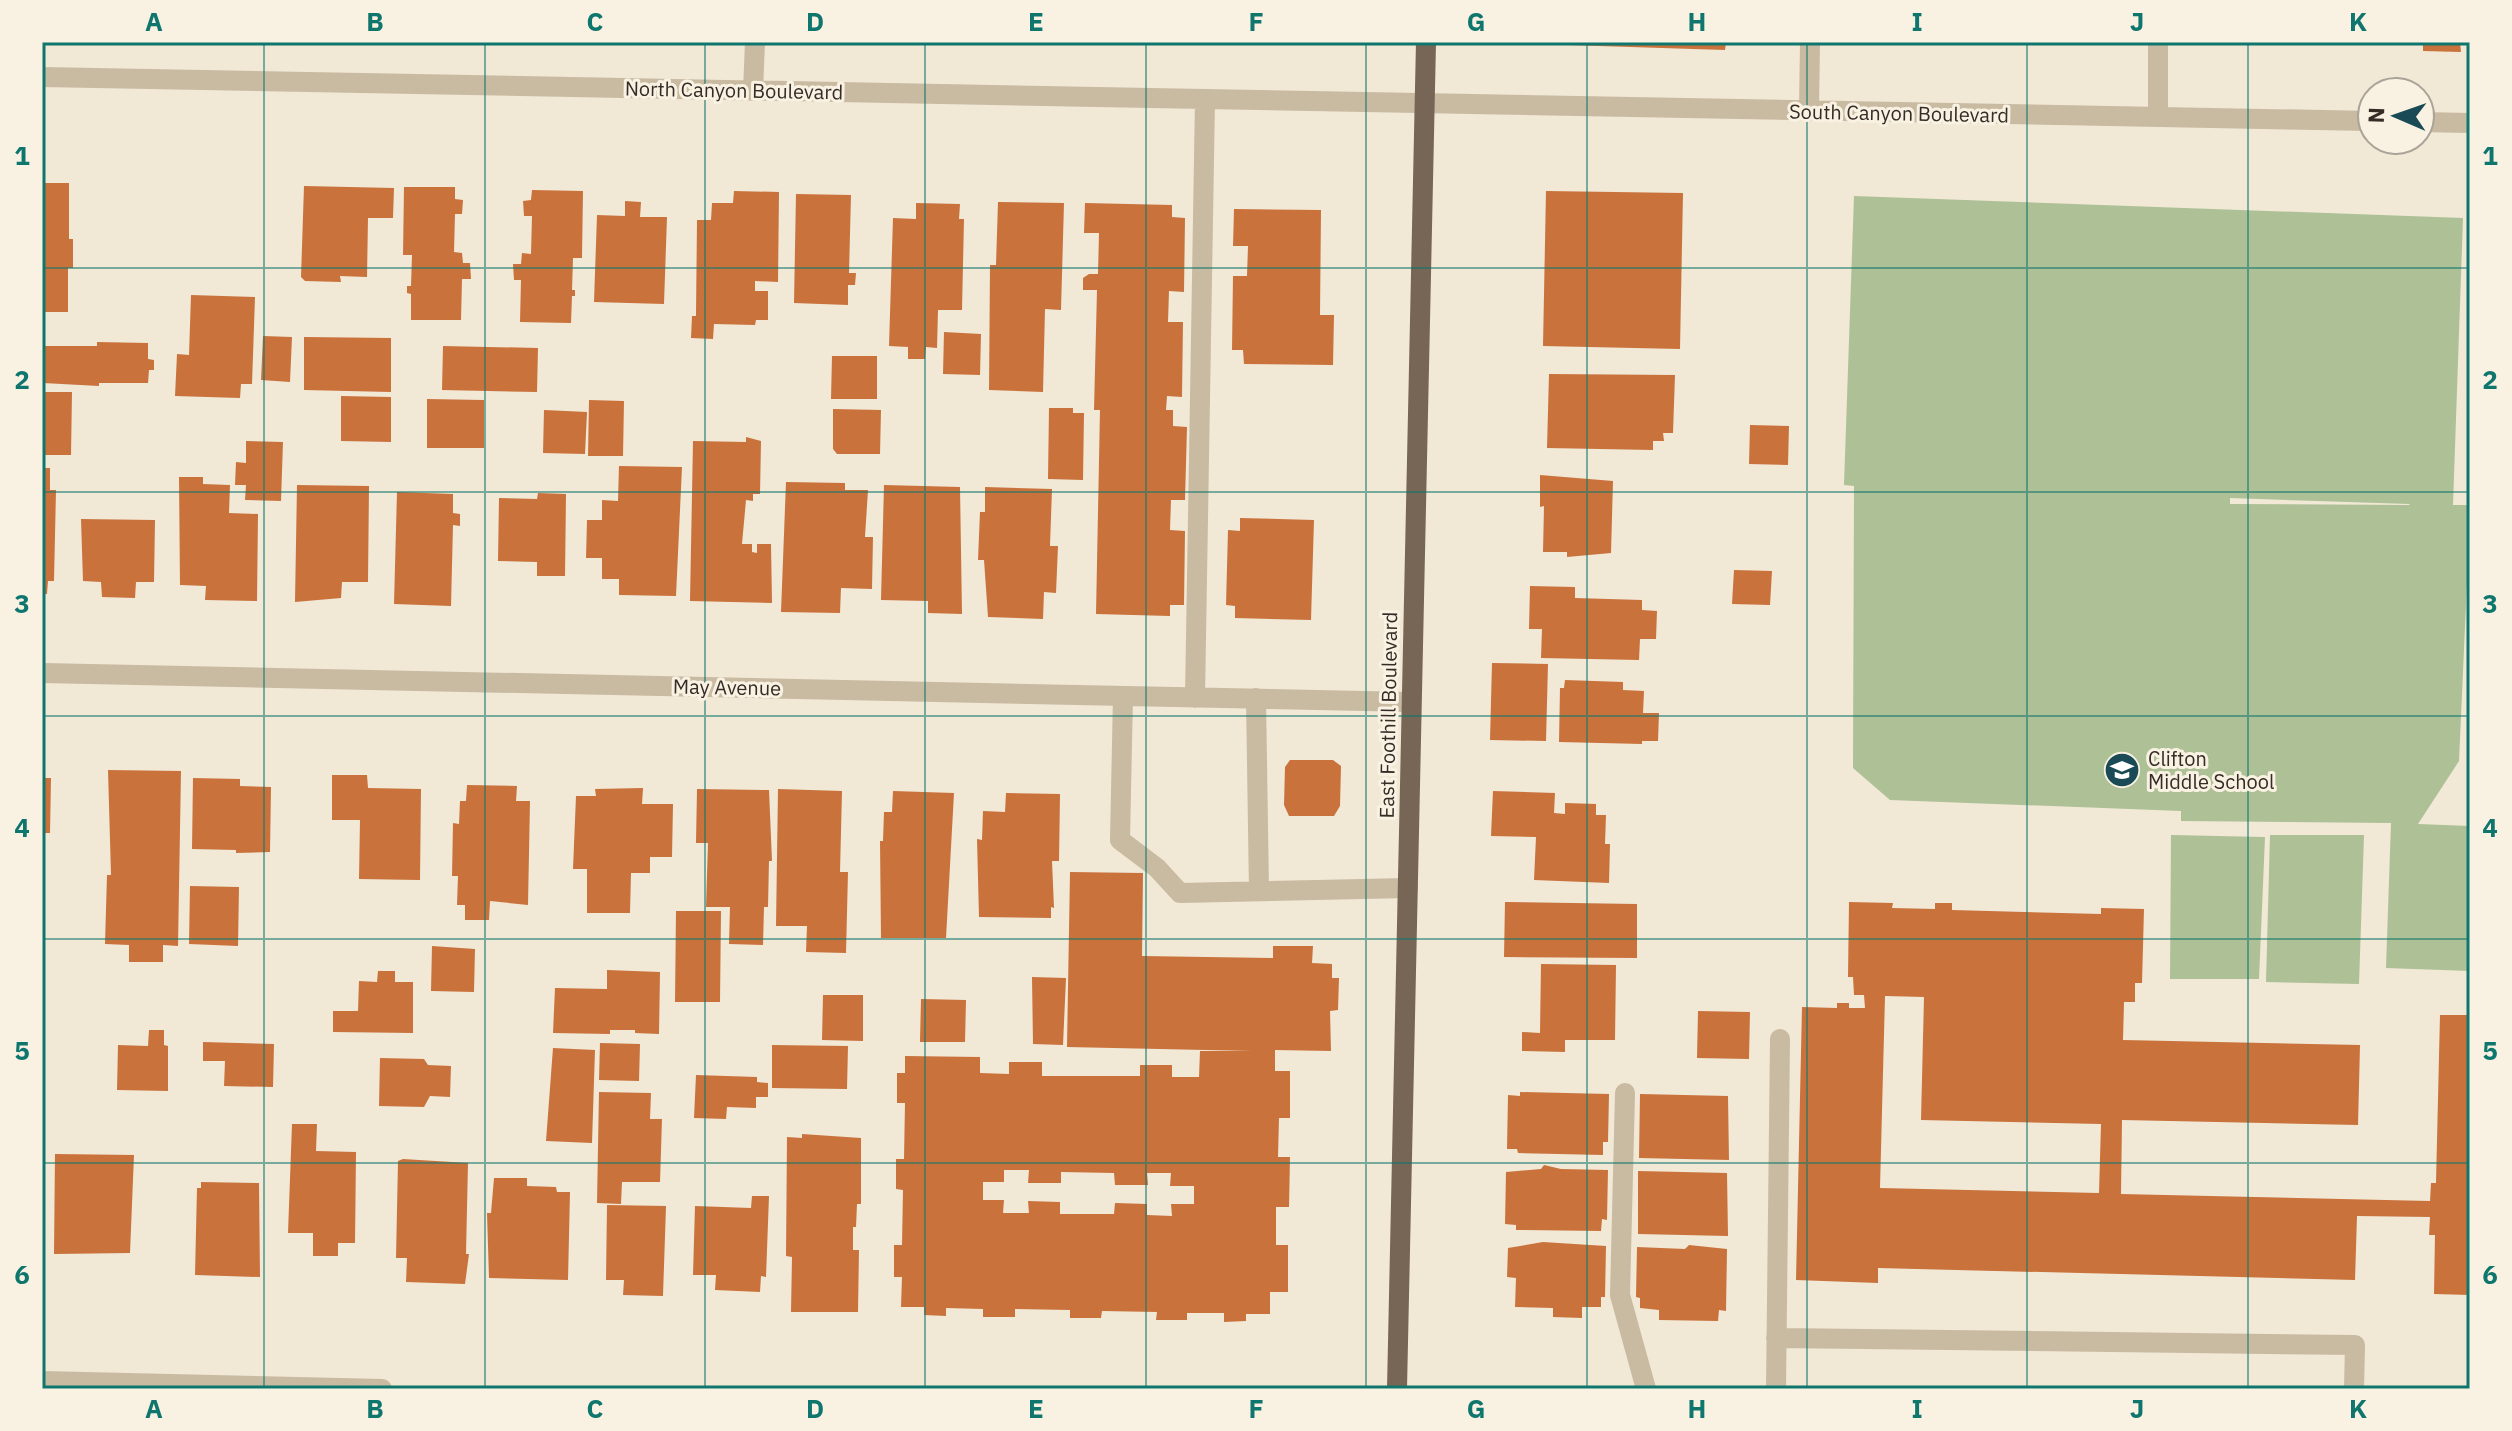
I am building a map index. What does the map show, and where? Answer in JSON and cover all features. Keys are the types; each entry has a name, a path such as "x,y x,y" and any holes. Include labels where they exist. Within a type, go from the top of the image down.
{"main road":[{"name":"East Foothill Boulevard","path":"1397,1389 1426,42"}],"street":[{"path":"753,91 755,42"},
{"path":"1809,111 1810,42"},
{"path":"2158,42 2158,117"},
{"name":"North Canyon Boulevard","path":"42,77 1425,103"},
{"path":"1195,698 1205,99"},
{"name":"South Canyon Boulevard","path":"1425,103 2356,121"},
{"path":"2436,122 2470,123"},
{"name":"May Avenue","path":"42,673 1411,702"},
{"path":"1123,696 1120,840 1157,868 1180,893 1408,888"},
{"path":"1256,698 1259,891"},
{"path":"1776,1389 1780,1039"},
{"path":"1625,1093 1620,1295 1646,1389"},
{"path":"1776,1338 2355,1345 2354,1389"},
{"path":"42,1381 382,1389"}],"green space":[{"path":"1854,196 2463,218 2453,505 2470,505 2470,515 2459,761 2418,824 2470,826 2470,971 2386,968 2391,823 2181,821 2181,811 1890,800 1853,768 1854,486 1844,485","holes":["2230,498 2409,504 2230,504"]},
{"path":"2171,835 2265,837 2259,979 2170,979"},
{"path":"2270,835 2364,835 2359,984 2266,982"}],"building":[{"path":"1567,42 1726,42 1725,50 1567,45"},
{"path":"2423,42 2460,42 2461,52 2423,51"},
{"path":"42,183 69,183 69,239 73,239 73,268 68,268 68,312 42,312"},
{"path":"304,186 394,188 393,218 368,218 367,277 340,276 341,282 305,281 301,277"},
{"path":"404,187 455,187 455,199 463,200 462,214 455,214 454,252 462,253 463,263 470,263 471,279 462,279 461,320 411,320 411,294 407,293 407,286 411,286 412,255 403,255"},
{"path":"532,190 583,191 582,258 573,258 572,290 575,290 575,296 572,296 571,323 520,322 521,280 514,280 513,264 521,264 522,253 531,254 532,216 524,216 523,201 531,200"},
{"path":"734,191 779,192 778,282 755,281 755,291 768,291 768,320 756,320 755,325 714,324 713,339 691,338 692,316 696,316 697,220 711,220 712,203 733,203"},
{"path":"1546,191 1683,193 1680,349 1543,346"},
{"path":"796,194 851,195 849,273 856,273 855,285 848,285 848,305 794,303"},
{"path":"625,201 641,202 640,217 667,217 664,304 594,302 597,215 625,216"},
{"path":"998,202 1064,203 1061,310 1045,309 1043,392 989,390 990,265 996,265"},
{"path":"916,203 960,204 959,219 964,219 962,310 938,310 937,348 926,347 925,359 908,359 908,347 889,346 893,218 916,219"},
{"path":"1085,203 1172,205 1172,217 1185,218 1184,292 1169,291 1168,322 1183,322 1182,397 1167,396 1166,410 1173,410 1173,426 1187,427 1185,500 1171,500 1170,530 1185,531 1184,605 1170,605 1170,616 1096,614 1100,410 1094,410 1097,290 1083,290 1083,278 1098,274 1099,233 1084,233"},
{"path":"1234,209 1321,210 1320,315 1334,315 1333,365 1244,364 1243,350 1232,350 1233,276 1247,276 1248,246 1233,246"},
{"path":"191,295 255,297 252,384 241,384 240,398 175,396 177,354 189,355"},
{"path":"944,332 981,334 980,375 943,374"},
{"path":"263,336 292,337 290,382 261,380"},
{"path":"304,337 391,338 391,392 304,390"},
{"path":"97,342 148,343 148,359 154,360 154,370 149,370 148,383 99,383 99,386 43,383 42,346 97,346"},
{"path":"443,346 538,348 537,392 442,390"},
{"path":"832,356 877,356 877,399 831,399"},
{"path":"1549,374 1675,375 1673,433 1663,433 1664,441 1653,441 1653,450 1547,448"},
{"path":"42,392 72,392 71,455 42,455"},
{"path":"341,396 391,397 391,442 341,441"},
{"path":"427,399 484,400 484,448 427,448"},
{"path":"589,400 624,401 623,456 588,456"},
{"path":"1049,408 1073,408 1073,413 1084,413 1083,480 1048,479"},
{"path":"833,409 881,410 880,454 837,454 833,449"},
{"path":"544,410 587,412 585,454 543,453"},
{"path":"1750,425 1789,426 1788,465 1749,464"},
{"path":"746,437 761,441 760,494 753,494 753,501 746,500 742,544 752,544 752,552 757,553 757,544 771,544 772,603 690,601 693,441 746,442"},
{"path":"246,441 283,442 281,501 245,500 246,485 235,485 236,462 246,463"},
{"path":"619,466 682,467 676,596 619,595 619,579 602,579 602,558 586,558 587,520 602,520 602,500 618,501"},
{"path":"42,468 50,468 50,490 56,490 54,581 48,581 47,594 42,594"},
{"path":"1540,475 1613,481 1611,553 1567,557 1567,552 1543,552 1544,506 1540,507"},
{"path":"179,477 203,477 203,484 230,485 229,513 258,514 257,601 205,600 206,586 180,585"},
{"path":"786,482 845,483 845,490 868,490 865,537 873,537 872,589 841,588 840,613 781,612"},
{"path":"297,485 369,486 368,582 342,582 341,598 295,602"},
{"path":"884,485 960,487 962,614 928,613 928,601 881,600"},
{"path":"985,487 1052,489 1050,546 1058,546 1056,593 1044,592 1043,619 988,617 984,560 978,560 980,512 985,512"},
{"path":"397,492 453,494 453,513 460,514 460,526 453,525 451,606 394,604"},
{"path":"538,493 566,494 565,576 537,576 537,562 498,561 499,498 537,499"},
{"path":"1240,518 1314,520 1311,620 1235,618 1235,606 1226,605 1228,530 1240,531"},
{"path":"81,519 155,520 154,582 136,582 135,598 102,597 101,582 83,581"},
{"path":"1734,570 1772,571 1770,605 1732,604"},
{"path":"1530,586 1575,587 1575,598 1642,600 1642,610 1657,611 1656,639 1640,639 1639,660 1541,658 1542,629 1529,629"},
{"path":"1492,663 1548,664 1546,741 1490,740"},
{"path":"1565,680 1623,682 1623,690 1644,691 1643,713 1659,713 1658,741 1642,741 1642,744 1559,742 1560,688 1564,688"},
{"path":"1290,760 1333,760 1341,766 1340,806 1334,816 1289,816 1284,805 1285,767"},
{"path":"108,770 181,771 178,946 163,945 163,962 129,962 129,945 105,944 107,875 111,875"},
{"path":"332,775 367,775 368,788 421,789 420,880 359,879 360,820 332,820"},
{"path":"42,778 51,778 50,833 42,833"},
{"path":"193,778 240,779 240,786 271,787 270,852 192,849"},
{"path":"467,785 517,786 516,801 530,801 528,905 490,901 489,920 465,920 465,905 457,905 458,876 452,876 453,823 459,824 460,801 466,801"},
{"path":"643,788 642,804 673,804 672,857 650,857 650,873 631,873 630,913 587,913 587,869 573,869 576,796 596,796 595,789"},
{"path":"697,789 769,790 772,861 769,861 768,907 764,907 763,945 729,944 730,907 706,907 708,843 696,843"},
{"path":"778,789 842,791 840,872 848,872 846,953 806,952 807,926 776,926"},
{"path":"893,791 954,793 946,938 881,938 880,841 883,841 884,812 892,812"},
{"path":"1493,791 1555,793 1554,813 1565,814 1565,803 1596,804 1596,815 1606,815 1605,844 1610,844 1609,883 1534,880 1536,837 1491,836"},
{"path":"1006,793 1060,794 1059,861 1052,861 1054,908 1051,907 1051,918 979,917 977,839 982,840 983,811 1005,812"},
{"path":"1070,872 1143,873 1142,956 1273,958 1273,946 1313,946 1312,963 1332,964 1332,978 1339,978 1338,1010 1330,1011 1331,1051 1275,1050 1275,1071 1290,1071 1290,1118 1279,1118 1278,1157 1290,1157 1289,1207 1276,1207 1276,1245 1288,1245 1288,1292 1270,1292 1270,1314 1246,1314 1246,1321 1224,1322 1224,1313 1187,1313 1187,1320 1156,1320 1157,1312 1102,1311 1101,1318 1070,1318 1070,1310 1015,1309 1015,1317 983,1317 983,1309 946,1308 946,1316 924,1315 924,1307 901,1307 902,1277 894,1277 894,1245 902,1245 903,1190 896,1189 896,1159 904,1159 905,1103 897,1103 897,1073 905,1073 905,1056 980,1057 980,1073 1009,1074 1009,1062 1042,1062 1042,1076 1140,1076 1140,1065 1172,1065 1172,1077 1199,1077 1200,1051 1252,1051 1067,1047","holes":["1004,1170 1029,1170 1028,1183 1061,1183 1061,1172 1114,1173 1115,1185 1148,1185 1147,1173 1171,1173 1170,1186 1194,1186 1194,1204 1171,1204 1172,1216 1147,1215 1147,1204 1115,1203 1114,1214 1060,1214 1060,1202 1028,1201 1029,1213 1003,1213 1004,1200 983,1200 983,1182 1004,1182"]},
{"path":"190,886 239,887 238,946 189,944"},
{"path":"1505,902 1637,904 1637,958 1504,957"},
{"path":"1849,902 1893,903 1892,908 1935,909 1935,903 1952,903 1952,910 2101,914 2101,908 2144,909 2142,983 2135,983 2135,1002 2124,1002 2123,1040 2360,1045 2358,1125 2122,1120 2121,1194 2430,1201 2431,1183 2436,1183 2440,1015 2470,1015 2470,1295 2434,1294 2435,1235 2429,1235 2430,1217 2357,1216 2355,1280 1878,1268 1878,1283 1796,1280 1802,1007 1837,1008 1837,1003 1849,1003 1849,1008 1865,1008 1864,995 1854,995 1853,977 1848,977","holes":["1885,996 1924,997 1921,1120 2101,1124 2099,1193 1880,1188"]},
{"path":"676,911 721,911 720,1002 675,1002"},
{"path":"432,946 475,949 474,992 431,991"},
{"path":"1541,964 1616,965 1615,1040 1565,1040 1565,1052 1522,1051 1522,1032 1540,1033"},
{"path":"607,970 660,972 659,1034 635,1033 635,1030 610,1030 610,1034 553,1033 555,988 607,989"},
{"path":"378,971 395,971 395,982 413,982 413,1033 333,1032 333,1011 358,1011 359,981 377,982"},
{"path":"1032,977 1066,978 1063,1045 1033,1044"},
{"path":"823,995 863,995 863,1041 822,1040"},
{"path":"921,999 966,1000 965,1042 920,1042"},
{"path":"1698,1011 1750,1012 1749,1059 1697,1058"},
{"path":"149,1030 164,1030 164,1045 168,1046 168,1091 117,1090 118,1045 148,1046"},
{"path":"203,1042 274,1044 273,1087 224,1086 225,1061 203,1061"},
{"path":"600,1043 640,1044 639,1081 599,1080"},
{"path":"772,1045 848,1046 847,1089 772,1088"},
{"path":"553,1048 595,1050 592,1143 546,1141"},
{"path":"380,1058 424,1059 428,1065 451,1066 450,1097 430,1096 424,1107 379,1106"},
{"path":"696,1075 757,1077 757,1082 768,1083 768,1097 756,1097 756,1108 727,1107 726,1119 694,1118"},
{"path":"599,1092 651,1093 650,1119 662,1119 660,1182 622,1182 621,1204 597,1203"},
{"path":"1520,1092 1609,1094 1608,1142 1603,1142 1603,1155 1518,1153 1517,1149 1507,1149 1508,1095 1520,1096"},
{"path":"1640,1094 1728,1096 1729,1160 1639,1158"},
{"path":"292,1124 317,1124 316,1151 356,1152 355,1243 338,1243 338,1256 313,1256 313,1233 288,1233"},
{"path":"802,1134 861,1138 861,1204 857,1204 856,1227 853,1227 853,1250 859,1250 858,1312 791,1312 792,1257 786,1256 787,1137 802,1138"},
{"path":"55,1154 134,1155 130,1253 54,1254"},
{"path":"398,1161 468,1163 466,1254 469,1254 465,1284 406,1282 407,1258 396,1258"},
{"path":"1544,1165 1561,1169 1608,1170 1607,1220 1602,1219 1601,1231 1516,1230 1516,1225 1505,1224 1506,1172 1541,1169"},
{"path":"1638,1171 1727,1173 1728,1236 1638,1234"},
{"path":"494,1178 527,1178 527,1186 556,1187 557,1192 570,1192 568,1280 489,1278 487,1213 491,1213"},
{"path":"201,1182 259,1183 260,1277 195,1275 197,1188 201,1188"},
{"path":"752,1196 769,1196 766,1277 761,1276 760,1292 715,1290 716,1275 693,1275 695,1206 751,1208"},
{"path":"607,1205 666,1206 663,1296 623,1295 624,1280 606,1280"},
{"path":"1543,1242 1606,1246 1605,1297 1601,1297 1601,1307 1582,1307 1582,1318 1553,1317 1553,1308 1515,1307 1516,1278 1507,1277 1508,1248"},
{"path":"1689,1245 1727,1249 1726,1311 1719,1310 1718,1321 1659,1320 1659,1310 1640,1308 1640,1298 1636,1297 1637,1247 1685,1249"}],"place":[{"name":"Clifton Middle School","path":"2122,770"}]}
